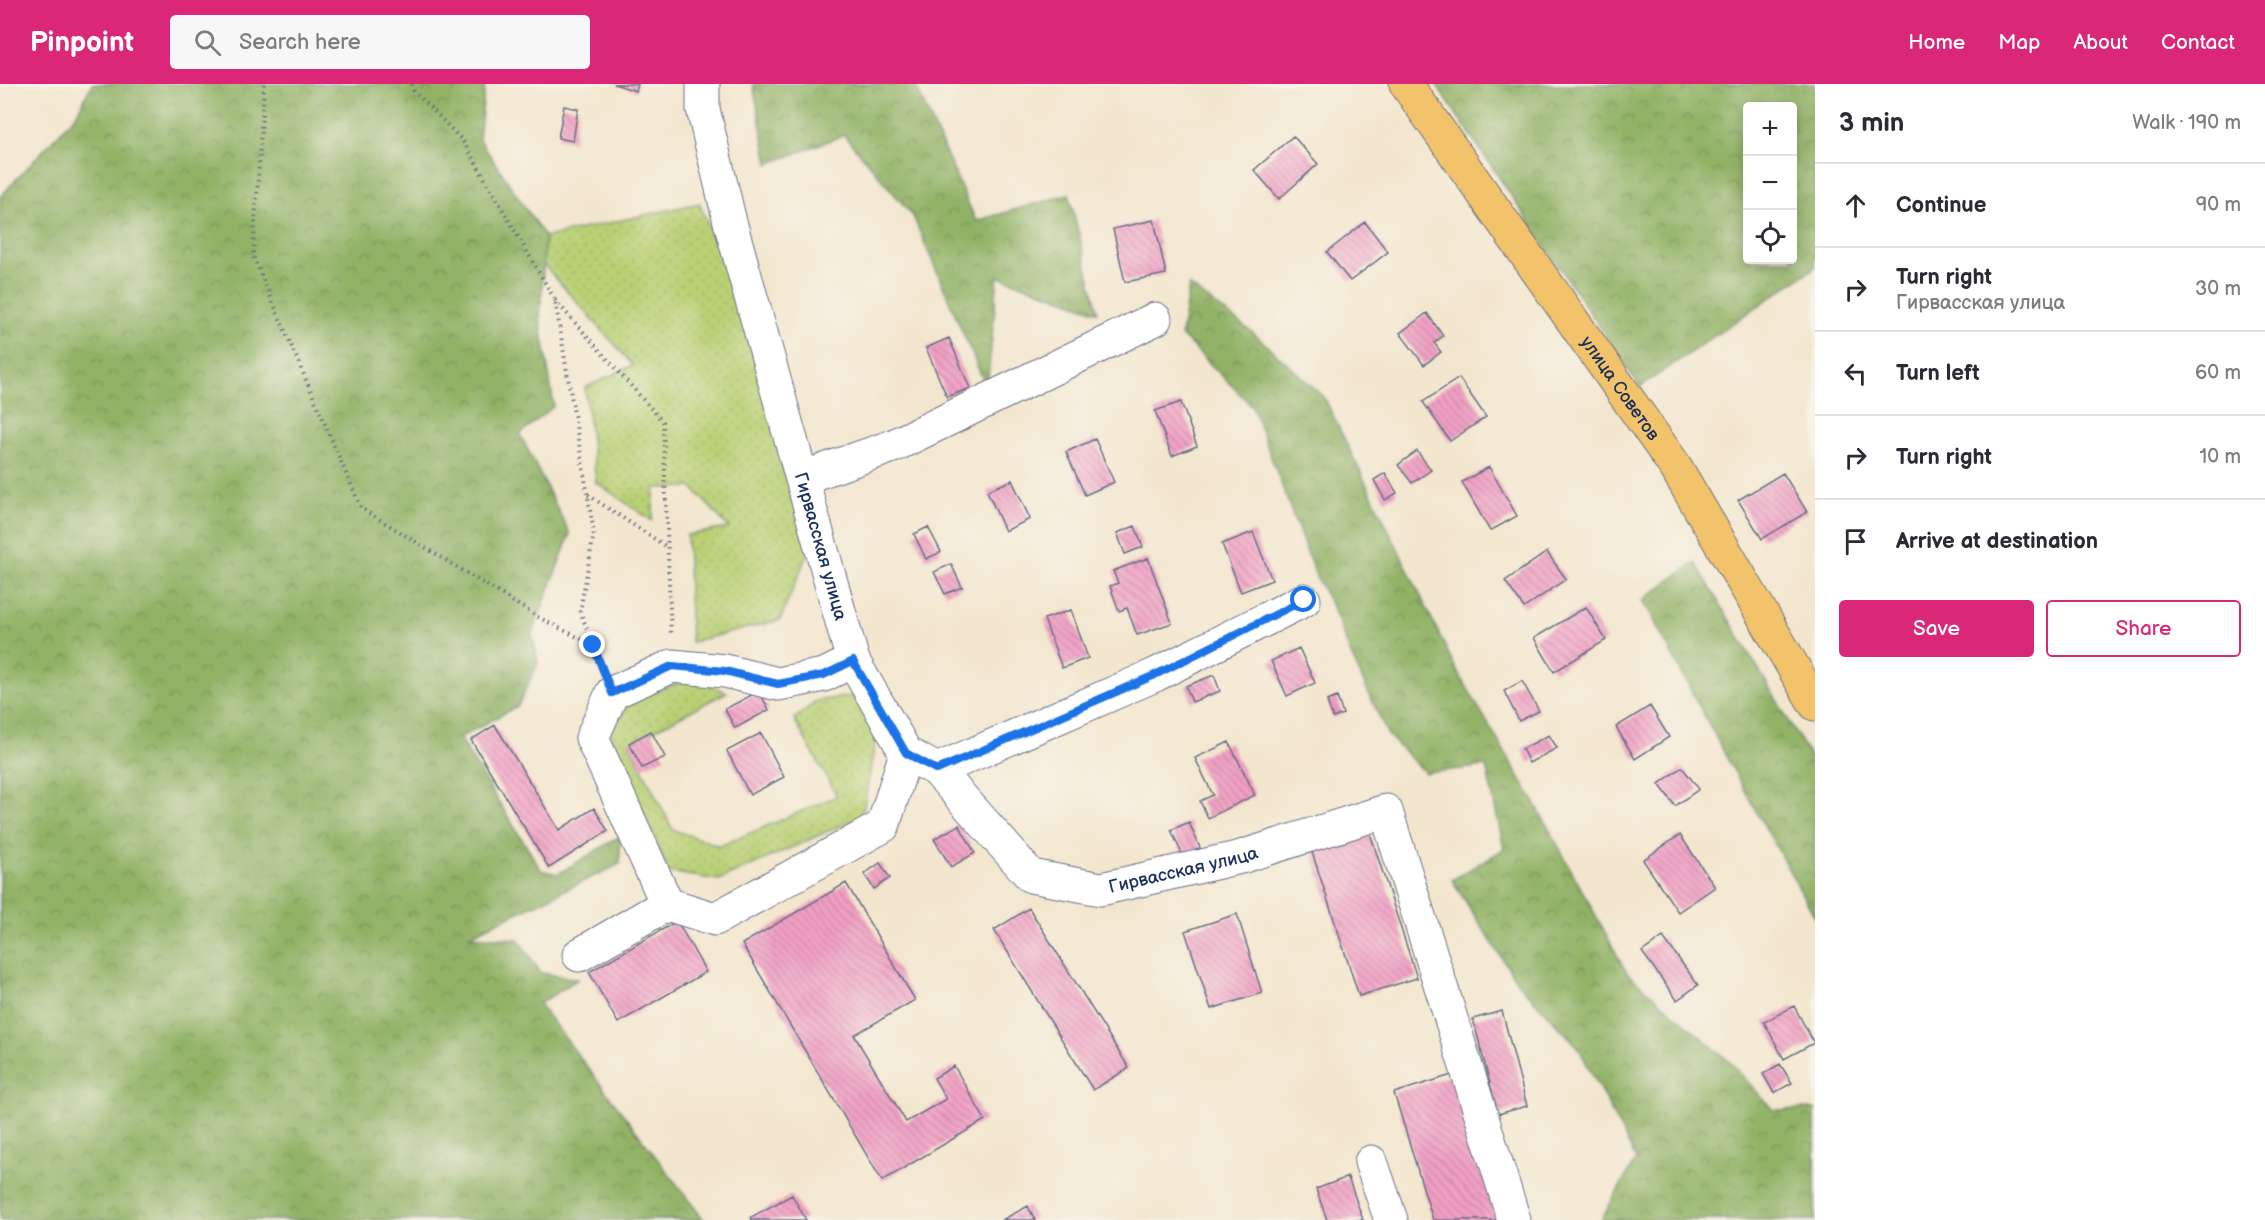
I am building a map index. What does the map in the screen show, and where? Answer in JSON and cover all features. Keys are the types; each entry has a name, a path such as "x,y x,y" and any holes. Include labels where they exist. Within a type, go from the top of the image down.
{"main road":[{"name":"улица Советов","path":"1406,84 1675,466 1815,704"}],"street":[{"name":"Гирвасская улица","path":"703,84 704,109 730,222 853,661 906,753 937,770 1031,876 1101,889 1241,857 1386,811 1514,1220"},
{"path":"802,478 893,446 1155,319"},
{"path":"937,770 1155,675 1304,600"},
{"path":"667,904 592,738 612,693 672,666 725,671 778,684 824,675 853,661"},
{"path":"579,955 667,904 715,919 883,826 906,753"},
{"path":"1371,1162 1391,1220"}],"path":[{"path":"264,84 253,256 361,508 538,617 593,645"},
{"path":"412,84 414,91 463,141 555,300 663,422 672,666"},
{"path":"555,300 594,533 580,611 612,693"},
{"path":"588,495 667,547"}],"green space":[{"path":"92,84 485,84 479,139 545,237 540,319 554,406 520,434 570,534 532,634 538,663 518,706 459,738 541,870 558,874 620,836 620,864 468,936 518,939 541,973 578,979 539,1004 704,1220 0,1220 0,197 76,115"},
{"path":"753,84 915,84 976,221 1069,194 1098,312 998,276 987,389 913,216 844,135 768,164"},
{"path":"1436,84 1815,84 1815,267 1640,387"},
{"path":"699,203 758,344 809,550 780,620 691,642 687,535 729,528 692,487 655,488 652,521 596,482 585,388 633,365 543,264 545,237"},
{"path":"1189,285 1253,333 1324,397 1457,671 1536,805 1627,973 1731,1063 1773,1110 1815,1109 1815,1220 1601,1220 1636,1159 1578,1047 1517,982 1452,880 1504,849 1486,766 1425,773 1388,735 1351,655 1335,612 1317,579 1252,406 1181,335"},
{"path":"1695,562 1815,765 1815,917 1643,600"},
{"path":"691,678 727,692 629,743 673,830 720,846 837,796 794,719 816,701 858,695 878,728 862,816 719,880 669,872 609,733 631,701"}],"building":[{"path":"614,84 638,84 636,91"},
{"path":"564,106 578,109 573,141 558,138"},
{"path":"1293,136 1318,164 1279,199 1254,170"},
{"path":"1154,220 1166,274 1125,282 1113,229"},
{"path":"1365,222 1388,252 1350,281 1327,252"},
{"path":"1427,313 1443,336 1434,343 1441,352 1424,365 1400,333"},
{"path":"949,338 970,388 947,397 926,348"},
{"path":"1459,378 1486,417 1450,441 1423,402"},
{"path":"1181,402 1197,446 1172,456 1155,411"},
{"path":"1095,439 1114,482 1085,495 1066,452"},
{"path":"1417,451 1431,470 1412,483 1398,465"},
{"path":"1489,467 1517,516 1490,531 1462,482"},
{"path":"1385,473 1397,493 1385,500 1374,480"},
{"path":"1783,473 1807,512 1762,539 1738,500"},
{"path":"1012,480 1030,519 1005,531 987,491"},
{"path":"1135,526 1143,547 1125,554 1117,533"},
{"path":"928,527 941,552 926,559 914,534"},
{"path":"1253,532 1272,580 1241,592 1222,544"},
{"path":"1547,552 1566,579 1524,608 1505,581"},
{"path":"1148,558 1172,623 1137,635 1127,608 1119,611 1110,586 1118,583 1113,571"},
{"path":"951,564 962,587 945,594 934,572"},
{"path":"1586,607 1606,640 1554,672 1534,638"},
{"path":"1071,610 1088,658 1062,668 1044,619"},
{"path":"1299,648 1315,683 1287,696 1271,661"},
{"path":"1214,675 1220,691 1192,702 1186,686"},
{"path":"1522,681 1539,711 1519,721 1504,691"},
{"path":"759,691 769,710 735,728 725,709"},
{"path":"1337,697 1343,714 1333,718 1327,701"},
{"path":"1650,706 1669,737 1635,759 1616,727"},
{"path":"495,725 559,830 594,808 608,831 549,868 471,740"},
{"path":"651,731 665,757 642,768 629,743"},
{"path":"761,733 784,777 750,795 727,751"},
{"path":"1549,735 1557,748 1529,763 1522,749"},
{"path":"1229,742 1255,795 1208,818 1200,801 1213,795 1195,758"},
{"path":"1682,767 1699,789 1675,806 1659,784"},
{"path":"1189,822 1200,848 1183,856 1171,830"},
{"path":"959,825 975,853 951,867 934,839"},
{"path":"1369,830 1417,978 1359,996 1311,849"},
{"path":"1680,835 1715,887 1678,912 1643,860"},
{"path":"880,863 890,878 874,889 864,874"},
{"path":"846,883 915,1000 854,1035 906,1122 946,1099 934,1078 954,1066 985,1120 882,1181 742,944"},
{"path":"1029,908 1129,1068 1093,1090 994,930"},
{"path":"1237,914 1262,993 1211,1009 1185,931"},
{"path":"677,921 706,972 618,1023 589,972"},
{"path":"1663,937 1698,985 1677,1000 1642,952"},
{"path":"1794,1006 1814,1043 1784,1059 1764,1022"},
{"path":"1502,1011 1527,1106 1498,1114 1473,1019"},
{"path":"1780,1064 1792,1083 1774,1093 1763,1074"},
{"path":"1455,1074 1500,1220 1433,1220 1394,1093"},
{"path":"1348,1177 1363,1220 1327,1220 1316,1189"},
{"path":"792,1195 806,1220 752,1220 751,1217"},
{"path":"1028,1206 1035,1220 1002,1220"}],"route":[{"path":"593,645 612,693 672,666 725,671 778,684 824,675 853,661 906,753 937,770 1155,675 1304,600"}]}
